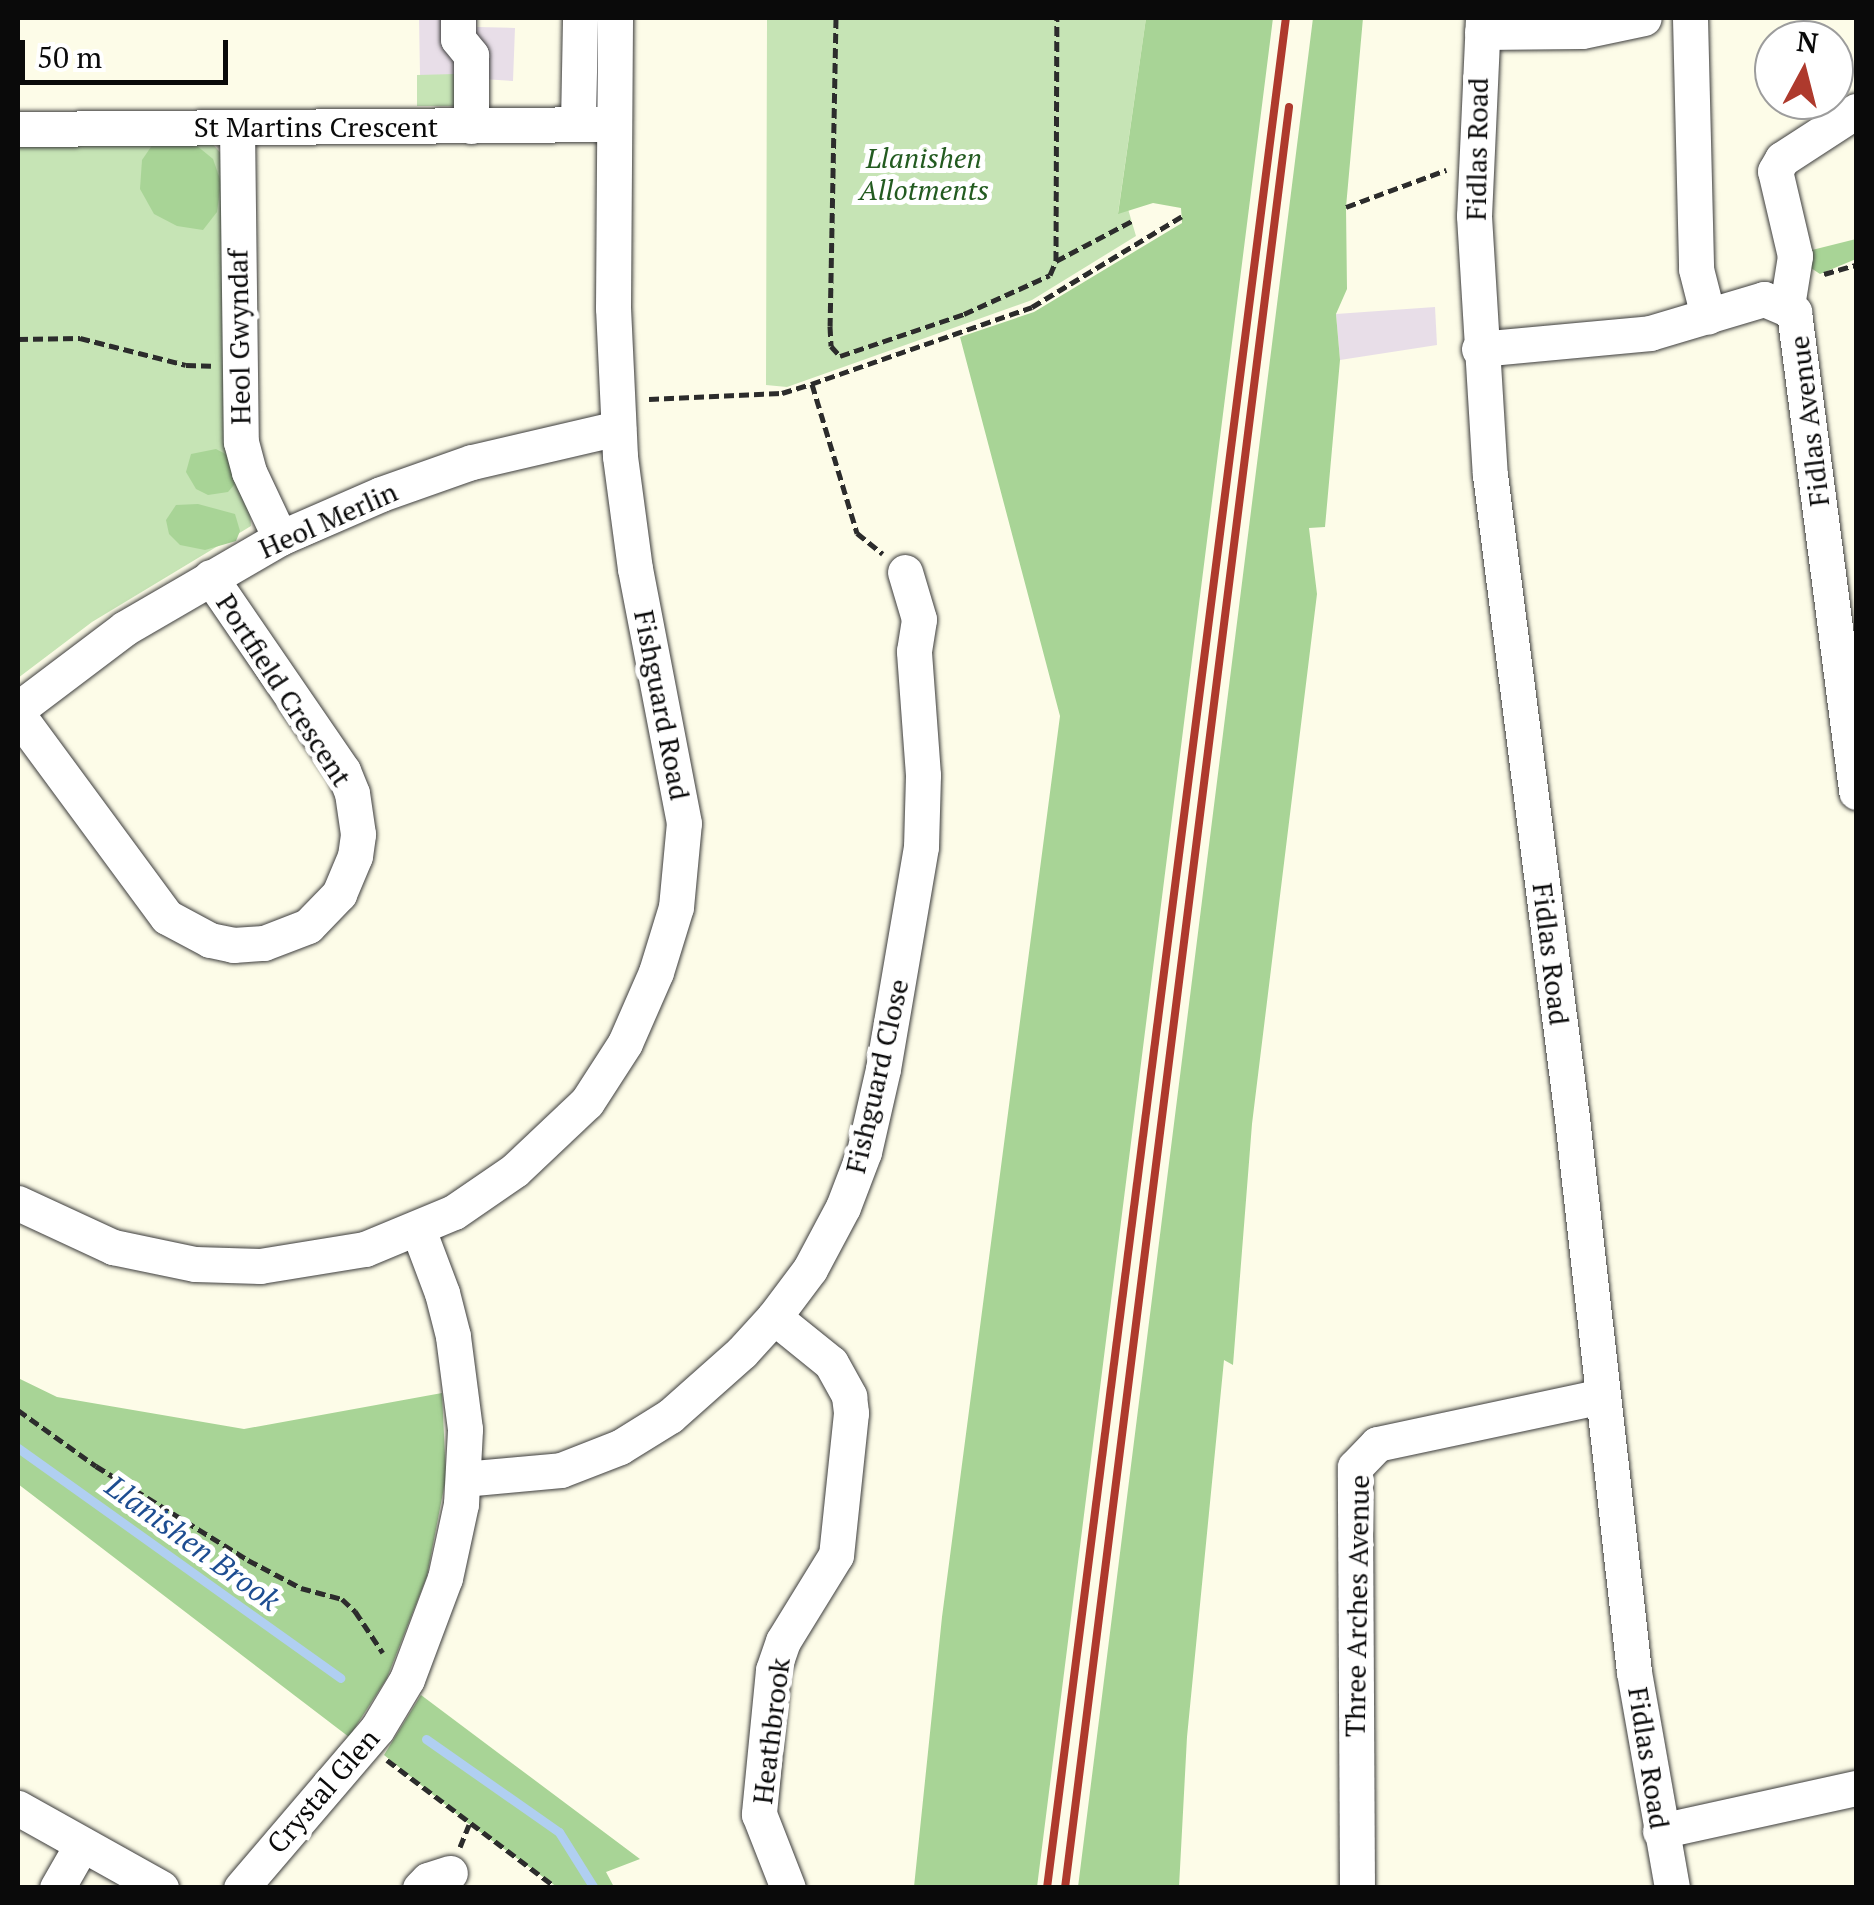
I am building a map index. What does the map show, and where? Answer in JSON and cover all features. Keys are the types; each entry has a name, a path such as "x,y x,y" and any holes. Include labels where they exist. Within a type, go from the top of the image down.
{"street":[{"path":"458,18 458,38 471,55 470,126"},
{"path":"578,124 580,18"},
{"name":"Fishguard Road","path":"18,1203 113,1246 195,1264 260,1266 329,1257 418,1230 454,1212 515,1170 587,1102 642,1011 676,907 682,873 682,800 634,569 614,124 615,18"},
{"path":"1482,25 1582,31 1644,18"},
{"path":"1690,18 1696,269 1708,316"},
{"name":"Fidlas Road","path":"1482,25 1474,158 1479,349 1490,475 1639,1707 1672,1888"},
{"path":"1786,306 1795,256 1774,171 1782,159 1856,110"},
{"name":"St Martins Crescent","path":"18,129 614,124"},
{"name":"Heol Gwyndaf","path":"237,127 238,368 245,457 280,538"},
{"name":"Fidlas Avenue","path":"1479,349 1616,338 1764,299 1794,312 1856,792"},
{"name":"Heol Merlin","path":"18,712 92,649 280,538 382,494 627,414"},
{"name":"Fishguard Close","path":"463,1479 561,1470 620,1446 693,1399 774,1316 820,1252 854,1180 872,1120 900,975 922,814 914,650 919,619 904,572"},
{"name":"Portfield Crescent","path":"18,712 168,917 210,940 233,945 264,944 308,926 339,894 355,856 358,834 352,793 343,772 210,577"},
{"name":"Crystal Glen","path":"242,1888 352,1763 395,1701 436,1610 452,1552 466,1430 453,1336 442,1293 418,1230"},
{"name":"Heathbrook","path":"774,1316 831,1363 849,1396 851,1413 836,1555 784,1641 773,1670 759,1814 788,1888"},
{"name":"Three Arches Avenue","path":"1357,1888 1355,1467 1377,1444 1603,1396"},
{"path":"1660,1831 1856,1788"},
{"path":"18,1808 161,1888"},
{"path":"57,1888 81,1846"}],"path":[{"path":"836,18 830,326 831,346 840,356 964,314 1050,275 1056,262 1056,18"},
{"path":"1346,208 1446,170"},
{"path":"627,414 782,393 1032,307 1182,216"},
{"path":"1056,262 1132,221"},
{"path":"1812,277 1856,265"},
{"path":"18,338 80,338 186,365 238,368"},
{"path":"812,384 858,533 904,572"},
{"path":"18,1410 96,1466 248,1560 301,1588 342,1599 356,1611 386,1664"},
{"path":"380,1755 557,1888"}],"shaded area":[{"path":"419,18 477,18 477,27 515,28 513,81 420,75"},
{"path":"1435,307 1437,345 1340,360 1336,314"}],"green space":[{"name":"Llanishen Allotments","path":"767,18 1146,18 1118,213 1128,209 1136,236 1032,300 787,387 766,385"},
{"path":"1146,18 1273,18 1037,1887 914,1887 942,1617 1060,716 960,337 1034,312 1182,223 1181,208 1153,203 1118,214"},
{"path":"1313,18 1363,18 1346,207 1347,289 1336,314 1340,360 1325,527 1309,528 1317,594 1252,1124 1233,1365 1224,1360 1187,1737 1179,1887 1078,1887"},
{"path":"455,74 460,106 417,106 417,75"},
{"path":"185,136 213,159 221,182 217,212 203,230 177,226 154,214 140,189 142,160 155,141"},
{"path":"18,139 210,141 225,158 251,526 92,622 18,678"},
{"path":"1856,239 1856,259 1820,274 1808,266 1808,251"},
{"path":"216,449 231,457 237,470 228,492 208,495 196,489 186,472 191,454"},
{"path":"198,504 235,514 240,531 236,541 205,550 180,545 169,534 166,520 176,505"},
{"path":"18,1378 57,1397 244,1429 442,1393 446,1477 427,1576 387,1678 349,1737 18,1484"},
{"path":"421,1695 640,1859 606,1872 614,1887 557,1887 469,1824 384,1755"}],"waterway":[{"name":"Llanishen Brook","path":"18,1448 340,1678"},
{"name":"Llanishen Brook","path":"426,1739 559,1832 594,1888"}],"railway":[{"path":"1047,1888 1286,18"},
{"path":"1065,1888 1289,107"}]}
